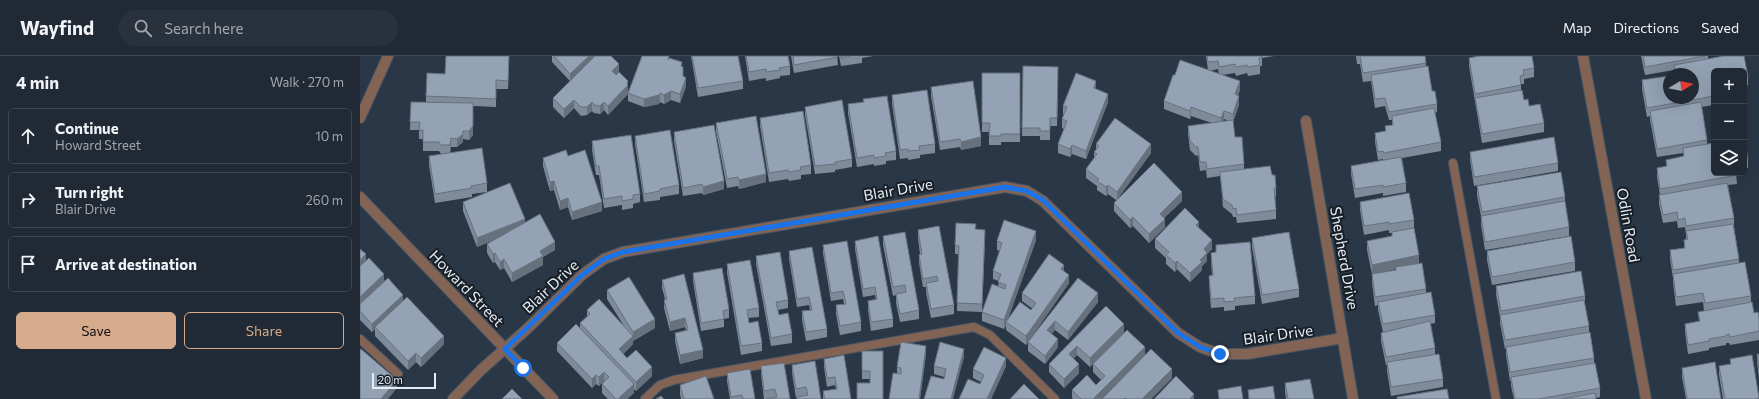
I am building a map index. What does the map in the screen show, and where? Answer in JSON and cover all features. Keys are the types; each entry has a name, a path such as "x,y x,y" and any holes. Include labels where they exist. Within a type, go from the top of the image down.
{"street":[{"path":"360,118 388,56"},
{"name":"Odlin Road","path":"1583,56 1646,399"},
{"name":"Shepherd Drive","path":"1306,121 1353,399"},
{"name":"Blair Drive","path":"453,399 481,370 582,275 604,259 623,252 1005,187 1027,191 1043,200 1178,333 1200,347 1220,354 1247,354 1343,338"},
{"name":"Howard Street","path":"360,197 553,399"}],"lane":[{"path":"1453,163 1496,399"},
{"path":"645,399 660,385 674,380 974,327 990,335 1055,399"},
{"path":"360,338 398,374"}],"building":[{"path":"446,56 509,56 508,81 496,80 496,99 426,96 427,73 445,74"},
{"path":"554,56 589,56 570,74"},
{"path":"595,56 611,56 619,64 612,71 616,75 619,72 628,81 628,85 608,106 604,102 600,106 594,105 592,102 587,107 581,107 574,100 564,109 553,98"},
{"path":"642,56 669,56 668,60 669,58 682,62 681,66 683,67 683,76 686,78 680,94 671,91 664,95 660,93 659,95 644,99 628,93"},
{"path":"692,56 738,56 743,81 698,88"},
{"path":"746,56 788,56 790,66 779,68 780,70 766,72 766,69 749,72"},
{"path":"793,56 837,56 838,57 794,65"},
{"path":"1207,56 1262,57 1259,58 1260,65 1236,67 1235,64 1219,67 1218,61 1208,62"},
{"path":"1360,56 1425,56 1426,63 1363,73"},
{"path":"1479,56 1532,56 1534,68 1523,70 1524,75 1520,76 1521,85 1475,94 1469,58"},
{"path":"1643,56 1705,56 1645,67"},
{"path":"1724,56 1744,56 1746,68 1711,68 1711,97 1699,99 1699,68 1675,68 1674,65"},
{"path":"1180,60 1240,81 1235,94 1239,96 1233,114 1224,111 1221,118 1191,107 1190,111 1164,101"},
{"path":"1023,66 1058,67 1057,118 1050,118 1050,131 1040,131 1040,128 1022,128"},
{"path":"1428,66 1432,91 1435,91 1437,104 1389,112 1385,98 1375,99 1371,75"},
{"path":"982,73 1020,73 1020,134 1001,134 1001,136 989,136 990,123 982,123"},
{"path":"1076,73 1096,81 1094,88 1108,94 1086,151 1072,145 1070,149 1058,144 1067,121 1062,119 1067,107 1063,106"},
{"path":"1663,77 1663,104 1669,104 1647,108 1642,80"},
{"path":"973,81 981,137 961,142 960,139 940,142 931,87"},
{"path":"927,90 935,144 919,146 920,150 900,150 892,95"},
{"path":"1522,90 1524,100 1528,99 1529,106 1540,104 1544,123 1482,134 1475,98"},
{"path":"887,96 896,151 885,153 886,156 874,158 874,155 857,158 848,104 864,102 863,99"},
{"path":"842,100 852,159 835,162 835,164 815,166 805,107"},
{"path":"411,102 473,103 473,126 469,131 463,131 463,134 457,139 451,138 450,145 441,145 439,142 423,142 423,130 419,130 420,122 410,122"},
{"path":"1701,102 1707,140 1657,149 1650,111 1690,104 1699,104"},
{"path":"1434,108 1441,142 1384,153 1383,151 1378,152 1375,133 1386,131 1385,126 1393,125 1392,116"},
{"path":"803,111 811,165 800,167 801,170 789,172 788,170 769,173 760,118"},
{"path":"756,116 766,174 739,180 738,177 727,179 716,123"},
{"path":"1115,118 1151,144 1117,192 1108,185 1106,187 1097,181 1099,179 1086,169 1097,154 1094,152 1099,146 1096,144"},
{"path":"1233,120 1235,137 1242,137 1244,164 1207,169 1206,162 1200,162 1198,147 1190,141 1188,126"},
{"path":"714,125 724,181 703,187 702,184 683,188 674,132"},
{"path":"670,130 679,185 644,194 635,136"},
{"path":"631,135 640,194 633,195 633,199 622,201 622,196 604,199 599,166 596,166 592,141"},
{"path":"1554,137 1558,163 1474,177 1470,152"},
{"path":"1711,143 1711,176 1732,176 1660,189 1657,168 1667,166 1666,160 1684,156 1683,148"},
{"path":"482,148 487,183 471,186 472,188 435,194 429,156"},
{"path":"566,150 568,156 585,150 602,202 572,212 568,198 560,201 554,181 550,182 543,158"},
{"path":"1401,157 1406,183 1383,187 1383,185 1355,189 1351,166"},
{"path":"1154,163 1182,192 1160,214 1165,219 1149,234 1133,217 1130,220 1114,203"},
{"path":"1270,166 1272,175 1275,175 1276,188 1274,188 1276,210 1237,215 1236,208 1233,209 1232,205 1223,199 1220,172"},
{"path":"1561,172 1565,197 1482,212 1477,186"},
{"path":"510,183 525,219 477,238 463,202"},
{"path":"1727,183 1734,218 1686,226 1685,218 1678,220 1677,212 1663,215 1659,195"},
{"path":"1409,193 1414,220 1364,226 1360,202"},
{"path":"1565,201 1569,227 1485,242 1481,216"},
{"path":"1185,208 1199,222 1196,225 1212,240 1204,249 1207,253 1200,260 1202,262 1190,273 1177,261 1175,263 1166,255 1169,252 1155,239"},
{"path":"540,214 555,242 540,251 543,256 512,273 504,259 500,262 495,253 493,254 487,244"},
{"path":"1004,220 1036,231 1004,320 982,312 992,284 1005,289 1006,285 998,282 1001,274 993,271 1002,243 997,241"},
{"path":"956,223 976,224 975,229 985,230 982,304 957,303 959,246 955,245"},
{"path":"1733,224 1739,259 1673,270 1670,250 1685,248 1684,240 1688,239 1686,231"},
{"path":"939,226 954,305 931,309 926,283 938,281 937,276 923,279 919,255 922,254 918,230"},
{"path":"1414,228 1419,255 1372,265 1367,241 1392,236 1392,232"},
{"path":"905,232 919,310 900,314 896,294 906,292 905,285 893,287 883,236"},
{"path":"1289,232 1299,289 1262,295 1252,238"},
{"path":"878,236 893,319 871,322 868,301 877,299 875,287 863,289 855,241"},
{"path":"1571,236 1575,262 1492,277 1487,251"},
{"path":"847,241 861,322 840,326 836,305 846,304 843,291 831,293 823,245"},
{"path":"1250,242 1255,296 1234,298 1235,301 1224,302 1224,298 1211,299 1209,276 1213,275 1211,253 1216,252 1216,245"},
{"path":"812,247 827,329 806,332 802,311 812,310 809,297 797,299 789,251"},
{"path":"360,249 366,254 360,260"},
{"path":"780,252 788,300 776,302 779,315 788,313 792,334 771,338 756,256"},
{"path":"1049,254 1064,265 1061,269 1069,275 1026,336 1006,322 1020,302 1031,310 1036,303 1022,293"},
{"path":"369,258 384,274 360,297 360,266"},
{"path":"750,260 759,308 747,310 749,323 758,321 762,343 741,346 727,264"},
{"path":"1745,262 1751,296 1705,303 1703,293 1676,297 1673,274"},
{"path":"1422,263 1426,289 1375,297 1372,274 1396,270 1396,267"},
{"path":"722,268 729,309 723,311 724,319 701,323 693,273"},
{"path":"1581,271 1585,296 1501,311 1496,286"},
{"path":"684,274 703,350 680,355 675,333 688,330 685,318 670,322 664,300 667,299 662,280"},
{"path":"629,277 655,319 633,332 607,290"},
{"path":"388,278 403,295 372,324 360,311 360,304"},
{"path":"1078,278 1098,293 1068,332 1055,321 1047,330 1058,339 1045,356 1028,342"},
{"path":"1431,292 1435,315 1383,324 1378,302"},
{"path":"407,297 444,336 421,358 416,353 408,361 375,327"},
{"path":"599,299 633,336 619,349 627,358 636,350 652,367 636,382 580,323 590,314 587,310"},
{"path":"1584,300 1589,326 1505,340 1500,315"},
{"path":"1752,302 1754,313 1758,312 1759,331 1730,337 1729,334 1726,336 1709,339 1709,341 1688,345 1685,324 1700,321 1698,312"},
{"path":"1106,306 1124,324 1090,358 1077,346 1069,354 1079,364 1064,379 1049,364"},
{"path":"1430,321 1435,348 1386,357 1381,333"},
{"path":"576,324 634,384 618,399 616,399 602,384 609,377 604,372 599,377 596,375 592,379 557,343"},
{"path":"1127,330 1145,347 1093,399 1081,399 1072,390 1087,375 1096,385 1105,376 1093,364"},
{"path":"1590,332 1594,358 1510,372 1506,347"},
{"path":"901,342 926,346 919,399 889,399 893,373 901,374 901,368 897,367"},
{"path":"940,342 964,349 951,399 924,399 931,376 944,379 946,369 934,366"},
{"path":"984,347 1006,358 987,399 959,399 968,379 980,384 984,375 973,369"},
{"path":"361,349 397,380 381,399 360,399"},
{"path":"1151,349 1172,369 1142,399 1102,399"},
{"path":"862,351 883,351 883,399 857,399 857,383 870,383 870,371 862,371"},
{"path":"1439,354 1443,379 1391,387 1387,362"},
{"path":"1757,354 1759,354 1759,369"},
{"path":"844,355 851,399 825,399 823,391 837,389 835,377 827,378 824,359"},
{"path":"1752,355 1759,398 1725,399 1719,366 1731,364 1730,359"},
{"path":"815,361 821,399 797,399 797,397 808,395 806,387 796,389 792,365"},
{"path":"1715,362 1721,399 1687,399 1682,368"},
{"path":"784,363 790,399 766,399 777,397 775,389 764,391 761,366"},
{"path":"1595,363 1600,388 1538,399 1515,399 1511,377"},
{"path":"750,369 755,399 743,399 742,395 731,397 727,373"},
{"path":"706,376 714,399 684,399 680,385"},
{"path":"1176,376 1194,394 1190,399 1154,399"},
{"path":"1310,379 1314,399 1288,399 1285,383"},
{"path":"1024,384 1039,399 1010,399"},
{"path":"1241,386 1243,399 1219,399 1218,390"},
{"path":"1273,386 1275,399 1249,399 1248,390"},
{"path":"512,389 522,399 502,399"},
{"path":"1447,389 1449,399 1397,399 1397,397"},
{"path":"1595,393 1596,399 1563,399"},
{"path":"661,396 664,399 656,399"}],"route":[{"path":"523,368 505,349 582,275 604,259 623,252 1005,187 1027,191 1043,200 1178,333 1200,347 1220,354"}]}
